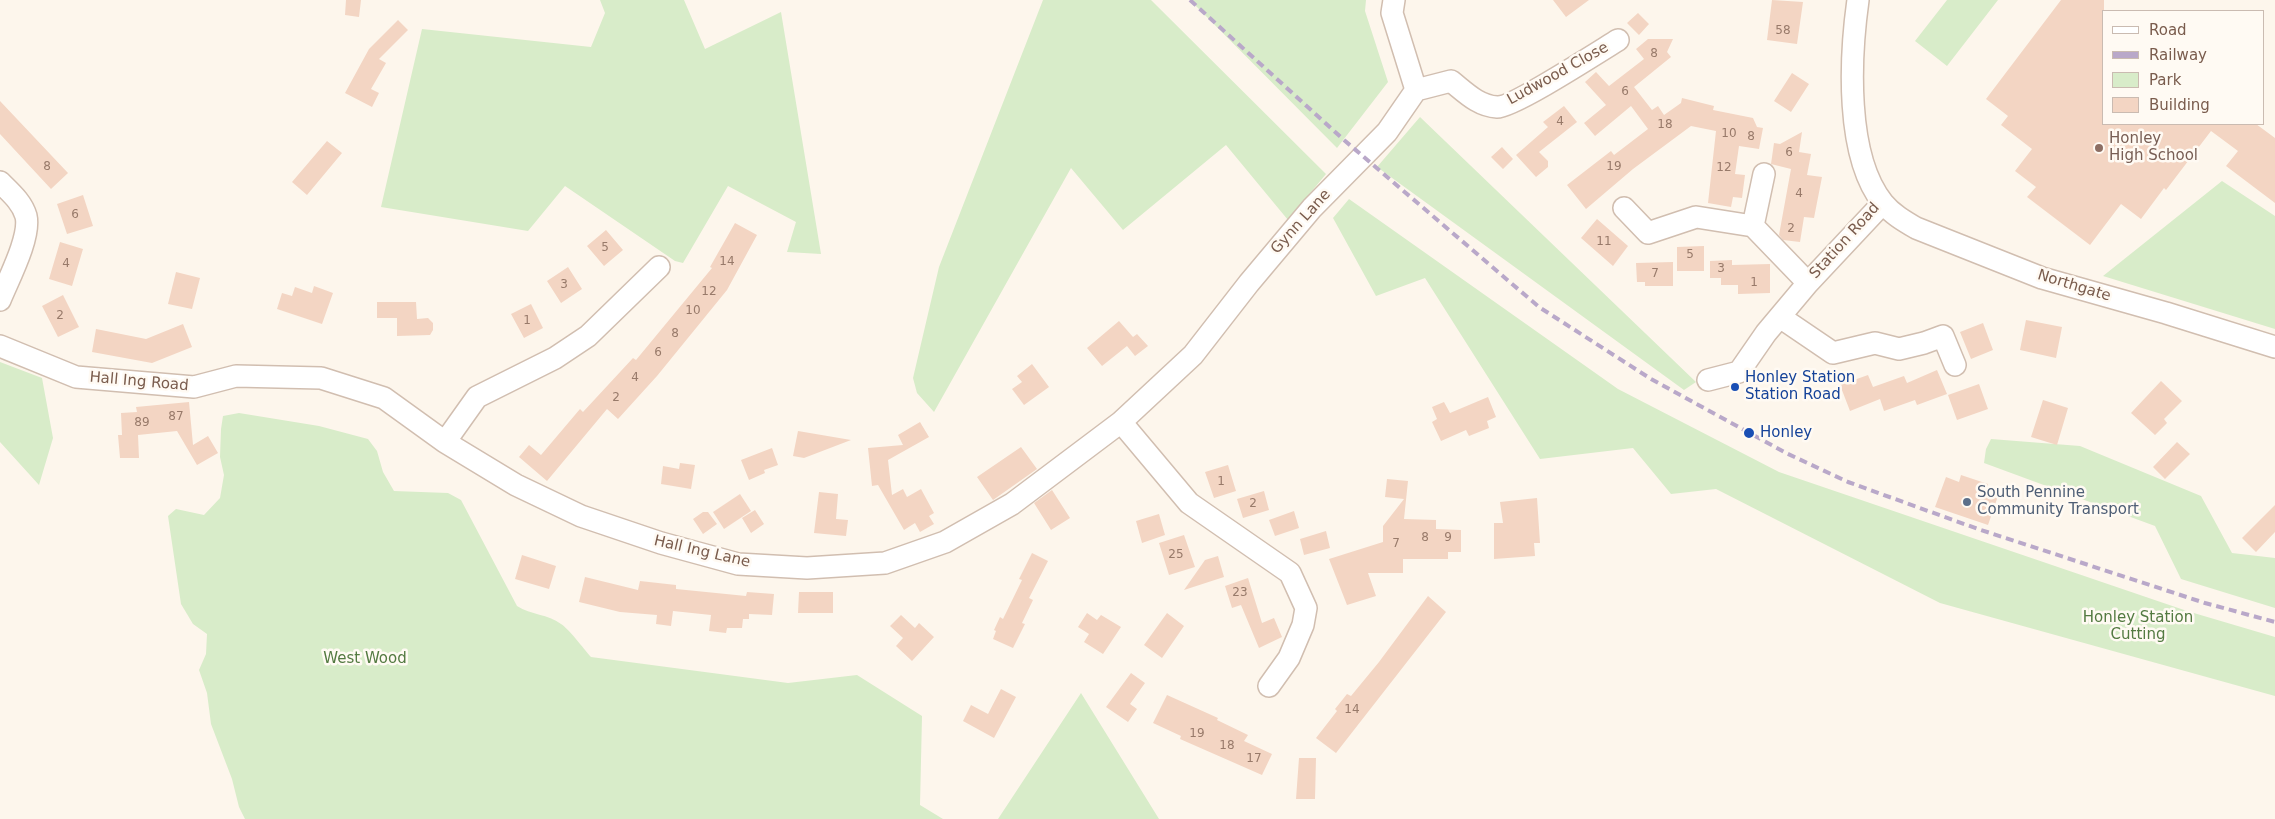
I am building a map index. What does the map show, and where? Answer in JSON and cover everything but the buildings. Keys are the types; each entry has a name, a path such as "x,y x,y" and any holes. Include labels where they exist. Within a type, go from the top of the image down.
{"street":[{"path":"1394,0 1392,13 1416,90"},
{"name":"Station Road","path":"1708,380 1738,372 1753,350 1808,283 1883,203 1865,172 1856,139 1852,44 1858,0"},
{"name":"Ludwood Close","path":"1416,90 1451,81 1479,104 1499,107 1528,94 1618,40"},
{"name":"Gynn Lane","path":"1121,422 1193,355 1249,283 1312,208 1387,132 1416,90"},
{"path":"1753,226 1764,174"},
{"path":"0,182 20,203 26,217 25,235 0,300"},
{"name":"Northgate","path":"1883,203 1898,217 1916,228 2042,278 2275,347"},
{"path":"1624,208 1648,233 1696,216 1753,226 1808,283"},
{"path":"445,442 477,397 555,358 588,336 660,267"},
{"path":"1780,317 1833,353 1875,343 1899,350 1943,336 1955,365"},
{"name":"Hall Ing Road","path":"0,346 76,377 194,387 236,376 321,378 384,398 445,442"},
{"path":"1121,422 1189,503 1290,573 1306,608 1303,625 1289,658 1269,686"},
{"name":"Hall Ing Lane","path":"445,442 516,485 581,516 661,543 738,564 807,568 885,562 945,542 1012,504 1121,422"}],"green space":[{"path":"600,0 684,0 705,49 781,12 821,254 787,252 796,222 728,186 683,263 675,261 565,186 528,231 381,207 422,29 591,47 605,13"},
{"path":"1043,0 1151,0 1326,174 1288,220 1226,145 1123,230 1071,168 934,412 917,393 913,378 939,267"},
{"path":"1190,0 1366,0 1365,11 1388,82 1337,148"},
{"path":"1947,0 1998,0 1947,66 1915,41"},
{"path":"1420,117 1696,382 1684,390 1377,167"},
{"path":"2222,181 2275,216 2275,329 2103,276"},
{"name":"Honley Station Cutting","path":"1349,199 1618,389 1779,472 2187,611 2275,637 2275,696 1940,603 1716,489 1671,494 1633,448 1540,459 1425,278 1376,296 1333,218"},
{"path":"0,362 42,378 53,438 39,485 0,442"},
{"name":"West Wood","path":"239,413 319,426 368,439 377,451 383,472 394,491 448,493 461,500 517,606 551,618 564,626 591,657 788,683 857,675 922,716 920,805 943,819 245,819 239,807 232,779 211,724 207,693 199,670 206,654 207,634 193,624 181,604 168,516 176,509 204,515 220,498 224,475 220,457 223,416"},
{"path":"1991,439 2080,446 2201,496 2232,553 2275,558 2275,608 2181,579 2155,526 1984,463 1986,449"},
{"path":"1081,693 1159,819 998,819"}],"railway":[{"path":"1190,0 1344,140 1539,307 1651,379 1786,453 1848,482 1978,529 2205,603 2275,622"}],"place":[{"name":"Honley High School","path":"2099,148"},
{"name":"Honley Station Station Road","path":"1735,387"},
{"name":"Honley","path":"1749,433"},
{"name":"South Pennine Community Transport","path":"1967,502"}]}
